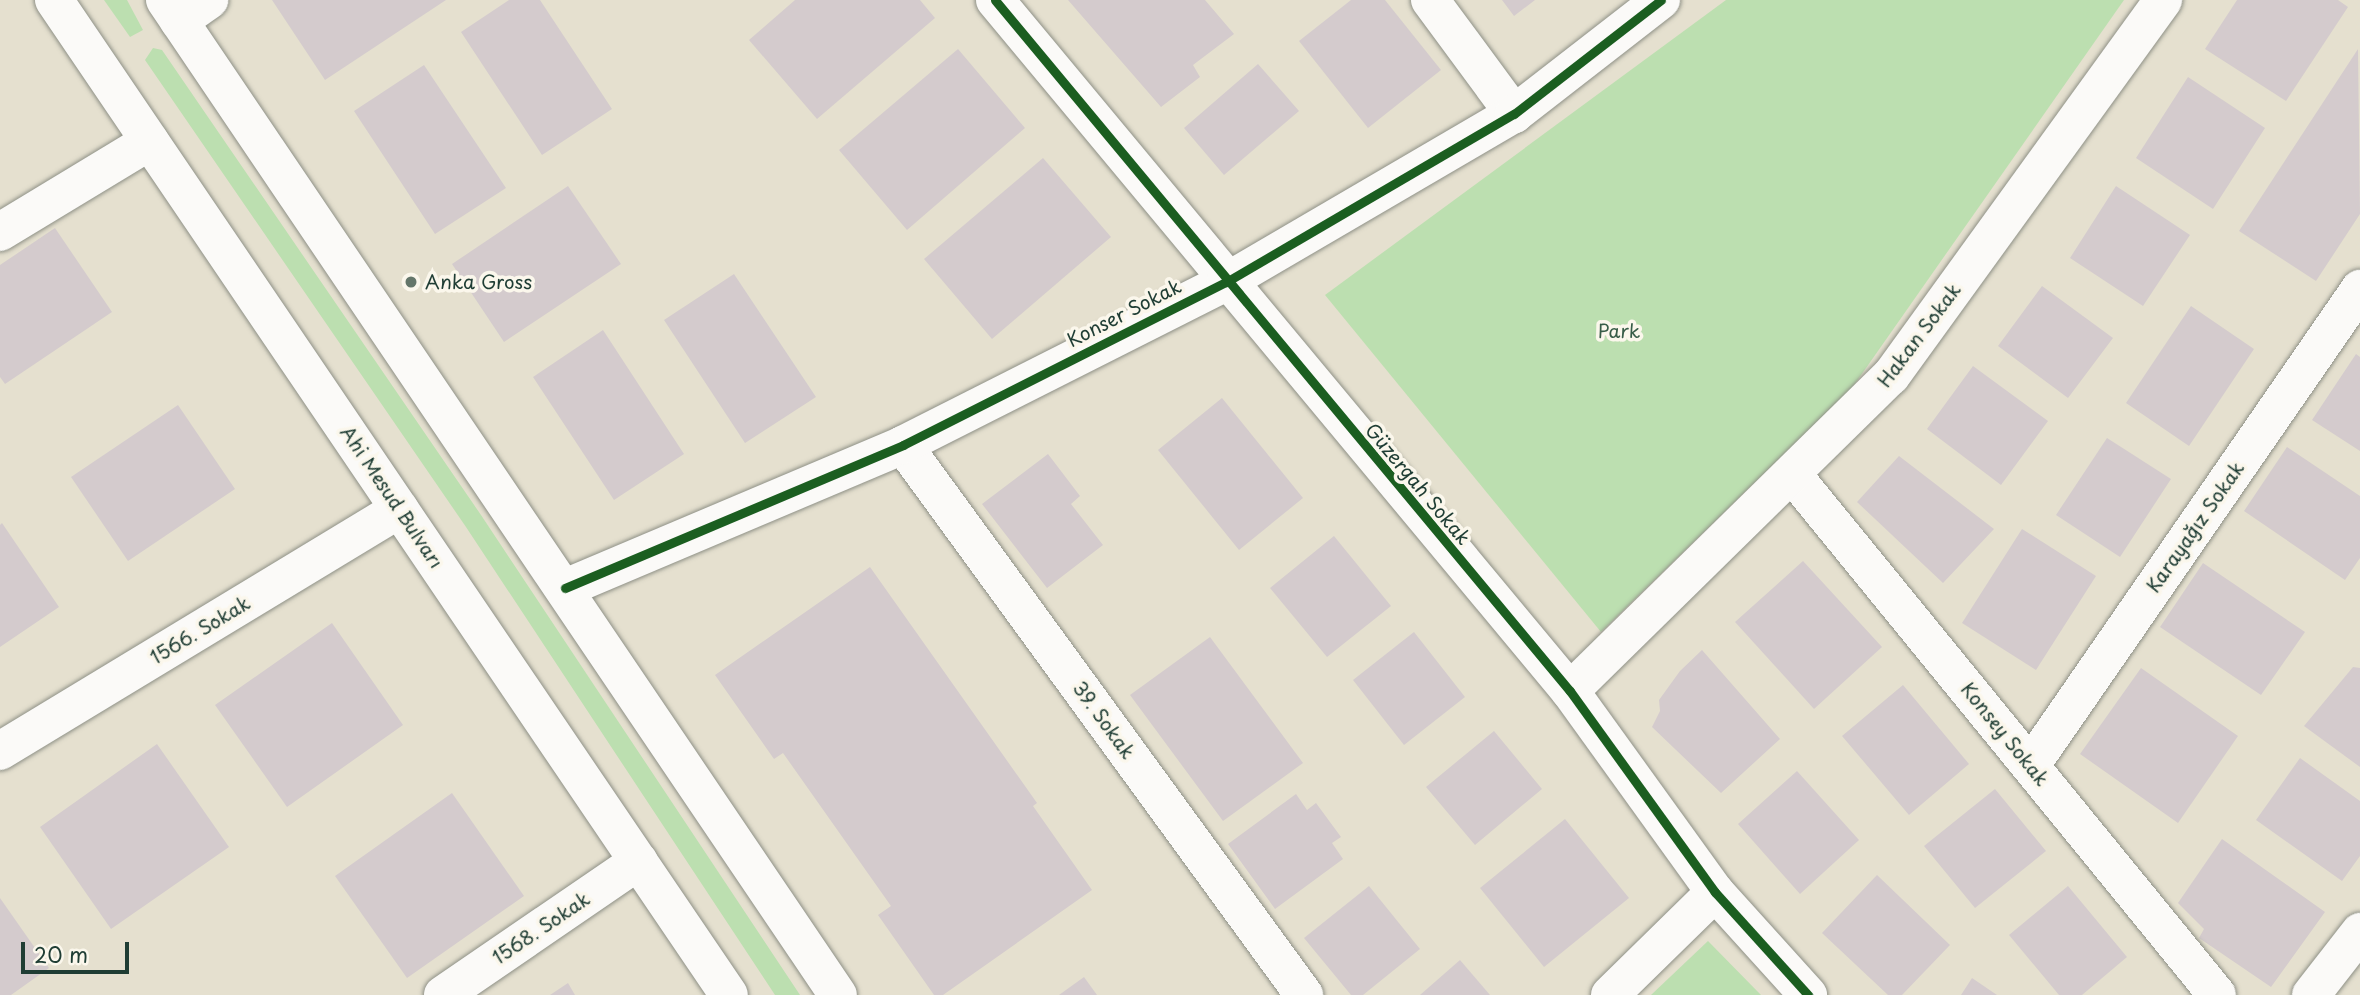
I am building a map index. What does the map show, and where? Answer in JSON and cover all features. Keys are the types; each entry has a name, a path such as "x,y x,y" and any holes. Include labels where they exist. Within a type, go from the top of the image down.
{"street":[{"name":"Ahi Mesud Bulvarı","path":"54,0 729,995"},
{"name":"Güzergah Sokak","path":"995,0 1226,282 1570,691 1715,892 1808,995"},
{"path":"1430,0 1514,114"},
{"name":"Konser Sokak","path":"565,588 903,445 1226,282 1514,114 1661,0"},
{"name":"Hakan Sokak","path":"1570,691 1891,376 2163,0"},
{"path":"184,7 565,588 838,995"},
{"path":"0,232 150,141"},
{"name":"Karayağız Sokak","path":"2031,765 2360,289"},
{"name":"39. Sokak","path":"903,445 1304,995"},
{"name":"Konsey Sokak","path":"1792,474 2217,995"},
{"name":"1566. Sokak","path":"0,751 399,509"},
{"name":"1568. Sokak","path":"443,995 639,861"},
{"path":"1610,995 1715,892"},
{"path":"2311,995 2360,932"}],"green space":[{"path":"104,0 127,0 143,30 130,37"},
{"name":"Park","path":"1726,0 2124,0 1852,388 1601,632 1325,295"},
{"path":"153,48 162,50 481,515 800,995 775,995 466,527 145,60"},
{"path":"1708,941 1761,995 1651,995"}],"building":[{"path":"272,0 446,0 325,80"},
{"path":"509,0 540,0 612,109 542,155 461,32"},
{"path":"795,0 920,0 935,18 817,119 749,40"},
{"path":"1068,0 1205,0 1234,34 1193,65 1200,77 1161,107"},
{"path":"1351,0 1385,0 1441,70 1368,128 1299,41"},
{"path":"1502,0 1535,0 1514,16"},
{"path":"2237,0 2338,0 2348,7 2286,101 2205,49"},
{"path":"958,49 1025,128 907,230 839,150"},
{"path":"2358,49 2360,214 2316,281 2239,231"},
{"path":"1258,64 1299,111 1224,175 1184,128"},
{"path":"424,65 506,188 435,234 354,111"},
{"path":"2188,77 2265,128 2213,209 2136,158"},
{"path":"1043,158 1111,237 992,339 924,259"},
{"path":"568,186 621,264 504,342 452,264"},
{"path":"2116,186 2190,235 2143,306 2070,258"},
{"path":"55,228 112,312 5,384 0,377 0,265"},
{"path":"734,274 816,397 745,443 664,320"},
{"path":"2042,286 2113,338 2068,398 1998,346"},
{"path":"2191,306 2254,349 2189,446 2126,403"},
{"path":"603,330 684,454 614,500 533,377"},
{"path":"2356,354 2360,357 2360,451 2312,420"},
{"path":"1973,366 2048,421 2001,485 1927,429"},
{"path":"1222,398 1303,498 1239,550 1158,450"},
{"path":"178,405 235,489 128,561 71,477"},
{"path":"2107,438 2171,479 2120,557 2056,515"},
{"path":"2287,447 2360,496 2360,558 2345,580 2244,511"},
{"path":"1048,454 1080,496 1071,504 1103,545 1047,588 982,504"},
{"path":"1899,456 1994,529 1943,583 1857,502"},
{"path":"2,523 59,607 0,647 0,525"},
{"path":"2022,529 2096,576 2036,670 1962,623"},
{"path":"1334,536 1391,606 1327,657 1270,588"},
{"path":"1803,561 1882,647 1814,709 1735,622"},
{"path":"2203,563 2305,632 2261,695 2160,627"},
{"path":"870,567 1037,803 1033,806 1092,890 943,995 934,995 878,915 891,906 783,753 774,759 715,675"},
{"path":"332,623 403,725 287,807 215,705"},
{"path":"1414,632 1465,697 1404,745 1353,680"},
{"path":"1210,637 1303,763 1223,821 1130,695"},
{"path":"1702,650 1780,739 1721,793 1652,727 1660,711 1659,700 1680,671"},
{"path":"2353,667 2360,668 2360,767 2304,726"},
{"path":"2141,668 2238,736 2178,823 2080,754"},
{"path":"1903,685 1969,764 1909,815 1842,736"},
{"path":"1494,731 1542,789 1475,845 1426,787"},
{"path":"157,744 229,847 111,929 40,827"},
{"path":"2300,758 2360,801 2360,856 2342,881 2256,820"},
{"path":"1797,771 1859,840 1800,894 1738,824"},
{"path":"1995,789 2046,851 1975,908 1924,846"},
{"path":"452,793 524,896 407,978 335,876"},
{"path":"1296,794 1307,810 1316,803 1341,837 1332,843 1343,859 1275,909 1228,844"},
{"path":"1565,819 1629,898 1544,967 1480,888"},
{"path":"2222,839 2325,912 2271,987 2199,938 2204,929 2178,903"},
{"path":"1877,875 1950,945 1902,995 1888,995 1822,933"},
{"path":"1369,886 1420,949 1363,995 1351,995 1304,938"},
{"path":"2068,886 2127,957 2082,995 2059,995 2009,935"},
{"path":"0,898 49,968 11,995 0,995"},
{"path":"1460,960 1490,995 1420,995"},
{"path":"1084,977 1097,995 1059,995"},
{"path":"1972,978 1997,995 1961,995"},
{"path":"568,983 575,995 550,995"}],"cycle path":[{"path":"995,0 1570,691 1715,892 1808,995"},
{"path":"565,588 903,445 1226,282 1514,114 1661,0"}],"place":[{"name":"Anka Gross","path":"411,282"}]}
